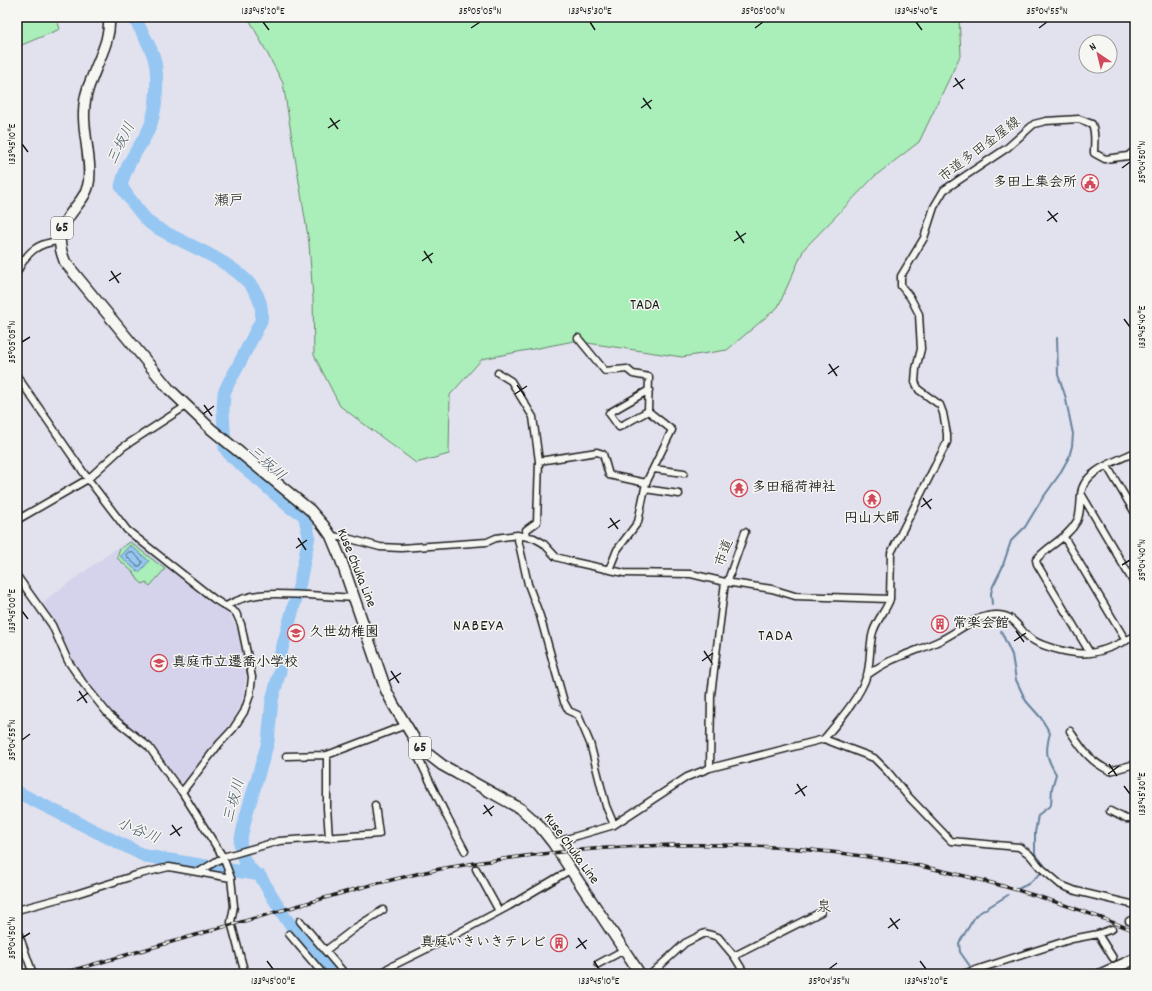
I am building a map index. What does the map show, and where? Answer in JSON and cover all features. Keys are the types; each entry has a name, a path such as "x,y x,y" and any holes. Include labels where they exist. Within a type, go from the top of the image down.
{"main road":[{"name":"65","path":"59,241 60,231 65,221 83,197 88,186 90,175 84,113 86,93 102,55 107,38 109,17"},
{"name":"Kuse Chuka Line","path":"59,241 65,262 155,372 186,406 310,510 331,536 355,598 386,690 420,748 442,765 521,809 538,824 553,843 640,974"},
{"path":"1101,974 1135,959"}],"street":[{"name":"市道多田金屋線","path":"890,599 891,553 947,442 943,413 940,406 919,390 915,382 916,369 921,350 919,314 910,297 901,286 901,276 924,238 934,206 944,190 1007,148 1034,124 1046,121 1079,118 1092,124 1095,132 1094,153 1105,159 1128,156 1135,150"},
{"path":"17,272 24,259 33,250 47,242 59,241"},
{"path":"578,338 605,371 627,369 633,374 649,377 648,411"},
{"path":"498,374 511,381 533,417 539,461 537,522 526,530 527,537"},
{"path":"17,376 88,479 126,530 214,599 236,613 241,624 252,677 250,695 244,712 233,729 182,792"},
{"path":"648,411 619,427 609,413 649,390"},
{"path":"17,520 88,479 123,447 186,406"},
{"path":"608,570 617,550 638,522 646,486 672,430 648,411"},
{"path":"539,461 597,452 603,454 609,475 680,494"},
{"path":"1090,653 1036,560 1041,553 1064,537 1077,521 1081,506 1081,494 1086,481 1093,474 1135,452"},
{"path":"1107,466 1135,513"},
{"path":"654,469 684,472"},
{"path":"1081,494 1135,585"},
{"name":"市道","path":"710,768 711,695 726,582 745,532"},
{"path":"517,535 528,584 540,616 564,702 569,711 578,715 590,743 606,806 614,825"},
{"path":"331,536 347,538 380,546 400,548 487,542 496,538 517,535 534,538 543,543 556,557 624,573 691,574 726,582 772,589 795,596 890,599 888,605 878,618 873,632 867,675 853,702 824,739"},
{"path":"1064,537 1126,641"},
{"path":"17,576 52,626 68,661 83,683 109,715 149,747 173,782 182,792 223,857 231,878 234,906 231,922 245,974"},
{"path":"226,606 256,594 272,593 355,598"},
{"path":"867,675 890,661 941,640 971,622 986,616 1000,615 1010,618 1019,625 1031,639 1058,650 1090,653 1111,648 1135,636"},
{"path":"286,756 327,755 406,726"},
{"path":"1070,731 1087,756 1104,768 1110,771 1135,764"},
{"path":"553,843 614,825 687,776 710,768 824,739 874,758 907,795 951,840 1019,847 1061,885 1076,891 1135,905"},
{"path":"420,748 418,757 465,851"},
{"path":"327,755 327,808 329,838"},
{"path":"199,872 223,857 278,841 379,834 375,805"},
{"path":"1110,811 1126,819 1135,819"},
{"path":"17,910 76,894 136,875 169,867 231,878"},
{"path":"476,869 499,911"},
{"path":"383,974 388,968 499,911 570,870"},
{"path":"326,951 355,928 383,910"},
{"path":"734,956 821,912"},
{"path":"300,921 345,974"},
{"path":"17,929 33,974"},
{"path":"963,974 1072,939 1098,934 1112,929"},
{"path":"651,974 685,942 705,933 718,937 734,956 745,974"},
{"path":"289,934 323,974"},
{"path":"1098,934 1113,958"},
{"path":"598,964 624,950"}],"shaded area":[{"name":"真庭市立遷喬小学校","path":"131,540 223,610 228,612 238,630 242,648 246,677 242,703 231,723 181,784 152,745 141,735 139,736 112,712 108,711 102,704 77,670 59,629 44,604 48,598 121,545"}],"green space":[{"path":"17,17 56,17 60,29 17,47"},
{"path":"248,17 959,17 961,54 919,142 875,176 804,249 778,307 727,350 682,357 574,341 482,359 450,395 449,454 416,463 340,406 314,355 313,298 309,243 283,83"},
{"path":"130,542 165,569 150,586 145,582 143,584 138,580 135,574 117,558 119,550"}],"water":[{"path":"130,545 149,561 139,573 120,556"}],"waterway":[{"name":"三坂川","path":"134,17 153,53 156,66 157,85 151,124 129,163 121,186 151,224 222,262 239,274 252,287 260,303 261,321 224,393 223,410 225,448 230,455 291,508 302,513 305,518 309,536 299,587 280,656 280,671 272,700 268,742 246,816 240,843 244,861 255,874 260,876 286,919 333,974"},
{"path":"992,605 991,593 993,586 1002,568 1011,541 1025,527 1059,475 1069,457 1072,446 1073,434 1065,395 1058,375 1057,338"},
{"path":"1001,631 1012,655 1016,680 1026,701 1041,718 1050,733 1047,745 1047,754 1056,774 1052,788 1051,805 1038,815 1035,833 1035,854 1044,865"},
{"name":"小谷川","path":"17,792 145,856 255,874"},
{"path":"1018,889 1028,884 1041,873"},
{"path":"972,969 960,952 959,943 976,915 1008,895"}],"tunnel":[{"path":"1113,958 1121,974"}],"railway":[{"path":"60,974 363,887 421,873 559,852 619,847 680,845 740,846 800,849 860,856 920,866 1002,886 1083,911 1135,931"}],"place":[{"name":"多田上集会所","path":"1090,183"},
{"name":"多田稲荷神社","path":"739,488"},
{"name":"円山大師","path":"872,499"},
{"name":"常楽会館","path":"940,624"},
{"name":"久世幼稚園","path":"296,633"},
{"name":"真庭市立遷喬小学校","path":"159,663"},
{"name":"真庭いきいきテレビ","path":"559,943"}],"district":[{"name":"瀬戸","path":"229,202"},
{"name":"TADA","path":"645,306"},
{"name":"NABEYA","path":"479,626"},
{"name":"TADA","path":"776,636"},
{"name":"泉","path":"824,908"}]}
